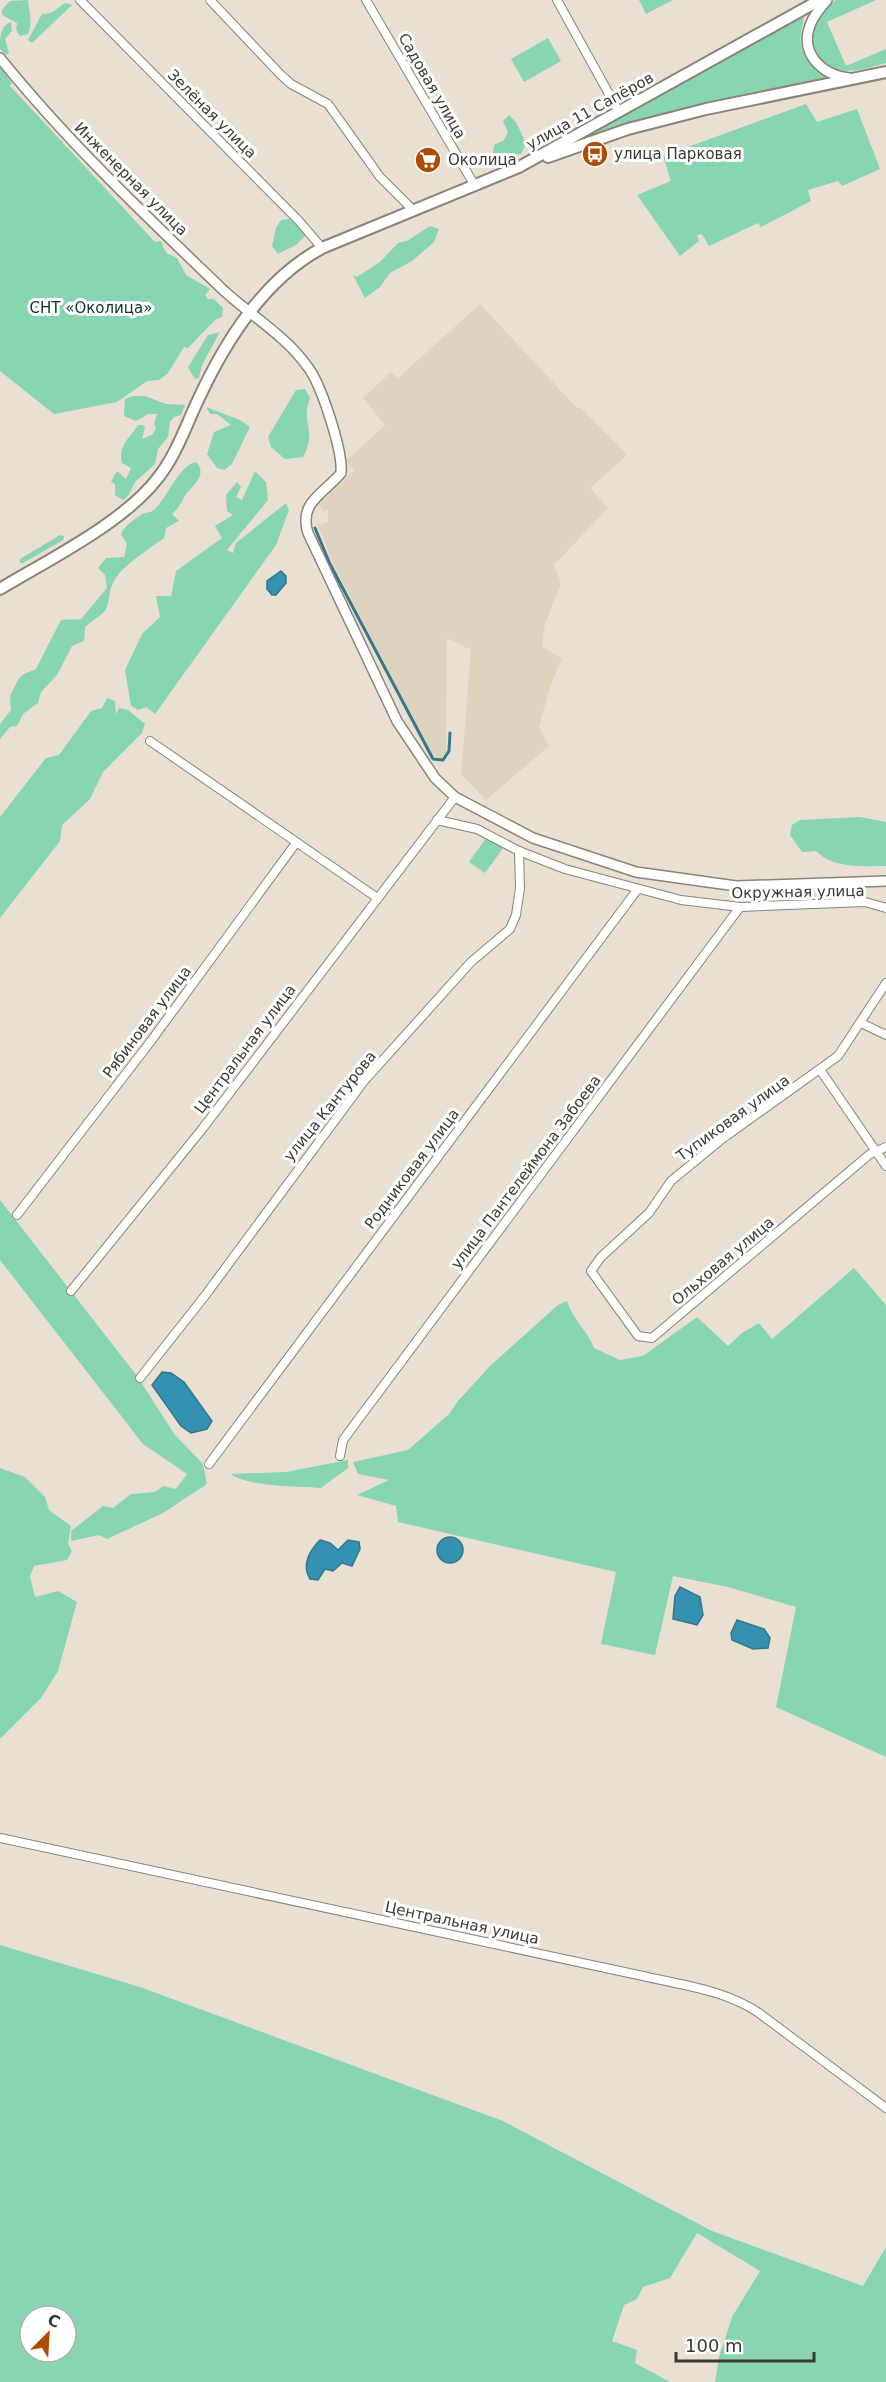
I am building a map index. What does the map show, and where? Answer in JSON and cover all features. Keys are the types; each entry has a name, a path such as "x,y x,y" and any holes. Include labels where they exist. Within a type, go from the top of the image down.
{"main road":[{"name":"улица 11 Сапёров","path":"0,589 126,510 155,482 164,470 218,362 250,312 285,272 322,248 519,167 820,0"},
{"path":"519,167 628,129 706,109 858,80 886,72"}],"street":[{"name":"Зелёная улица","path":"80,0 299,221 322,248"},
{"path":"210,0 291,84 328,105 380,177 414,211"},
{"name":"Садовая улица","path":"366,0 475,186"},
{"path":"557,0 619,112"},
{"path":"827,0 810,23 807,37 809,50 826,72 838,77 858,80"},
{"name":"Инженерная улица","path":"0,58 30,96 100,172 237,303 290,346 309,368 336,438 342,463 341,473 311,500 304,523 397,721 435,778 455,797"},
{"path":"150,741 376,897"},
{"path":"455,797 533,838 636,872 736,886 886,881"},
{"name":"Центральная улица","path":"70,1291 203,1128 376,897 455,797"},
{"name":"Окружная улица","path":"437,820 477,829 519,851 565,869 681,900 740,907 865,902 886,908"},
{"name":"Рябиновая улица","path":"17,1215 152,1041 296,843"},
{"name":"улица Кантурова","path":"140,1378 204,1297 364,1081 471,962 510,928 516,915 520,888 519,851"},
{"name":"Родниковая улица","path":"209,1464 637,890"},
{"name":"улица Пантелеймона Забоева","path":"340,1456 343,1440 740,907"},
{"name":"Тупиковая улица","path":"591,1270 601,1257 649,1213 670,1181 722,1139 820,1071 845,1048 886,983"},
{"path":"861,1023 886,1035"},
{"path":"820,1071 886,1166"},
{"name":"Ольховая улица","path":"591,1270 638,1336 652,1338 861,1161 886,1147"},
{"name":"Центральная улица","path":"0,1838 643,1976 725,1996 743,2002 759,2013 886,2108"}],"shaded area":[{"path":"480,304 577,408 580,407 626,453 624,458 590,488 608,508 554,565 561,583 545,624 542,646 562,659 551,684 539,727 549,746 486,800 461,774 471,650 447,638 446,752 441,758 432,756 334,565 318,525 328,522 328,510 323,512 319,504 354,471 346,461 385,425 363,398 391,372 398,378"}],"green space":[{"path":"28,0 29,30 28,34 20,36 16,29 17,23 2,15 2,10 10,1"},
{"path":"639,0 673,0 646,14"},
{"path":"836,0 876,0 827,22 846,66 886,49 886,63 846,71 827,65 818,58 813,49 814,28 826,8"},
{"path":"65,3 72,5 32,43 28,40 42,14 51,13"},
{"path":"803,15 801,41 804,55 819,71 832,78 666,113 579,139"},
{"path":"11,22 12,31 5,39 9,53 6,55 0,49 1,37 5,26"},
{"path":"548,38 561,61 524,82 511,59"},
{"name":"СНТ «Околица»","path":"0,67 12,83 10,86 155,242 161,241 166,253 177,258 186,275 210,289 205,295 208,299 214,299 223,308 222,317 215,320 188,348 184,347 168,373 159,380 147,381 117,402 54,414 0,371"},
{"path":"806,104 817,122 857,109 880,169 842,186 838,181 808,190 811,201 761,227 758,223 709,246 702,234 697,235 699,241 680,256 637,195 671,181 663,156"},
{"path":"509,115 516,122 526,143 521,154 512,155 500,162 492,161 494,145 504,140 508,132 503,121"},
{"path":"292,214 309,232 296,245 278,254 272,246 276,228 281,220 289,219"},
{"path":"430,226 439,229 434,242 412,261 390,273 380,287 365,298 353,275 357,277 380,262 398,243 407,241"},
{"path":"220,332 202,365 199,378 195,379 188,367 208,335"},
{"path":"305,389 310,398 307,407 309,440 307,448 303,457 285,459 271,447 268,437 296,390"},
{"path":"145,396 166,404 185,405 181,415 174,417 170,422 168,437 158,449 155,464 135,482 128,496 123,500 115,495 115,484 111,482 117,471 126,479 131,468 122,463 123,446 138,425 143,425 145,428 142,439 152,435 156,429 154,424 157,414 148,414 136,421 124,416 125,399"},
{"path":"206,407 240,420 250,427 232,464 224,470 217,468 207,454 214,432 231,425 217,414 210,414"},
{"path":"196,462 200,471 198,480 172,514 179,521 166,528 164,538 135,559 116,578 106,609 85,627 84,641 72,646 57,675 41,692 38,703 23,714 17,726 10,727 0,739 0,724 11,710 10,696 18,680 22,675 36,669 61,620 81,619 107,588 105,575 98,568 106,558 124,557 127,544 122,532 138,517 154,510 184,469"},
{"path":"255,471 266,482 268,500 227,550 233,553 236,543 286,503 289,510 276,545 155,714 146,707 138,710 131,706 125,670 142,634 160,617 156,596 171,596 176,571 222,538 215,526 233,515 227,511 226,495 237,482 241,487 236,497 242,500"},
{"path":"60,535 64,536 63,540 20,563 20,559"},
{"path":"107,698 115,701 116,714 119,708 128,710 145,724 142,733 103,772 90,799 62,825 60,841 0,918 0,817 46,758 59,755 91,711 102,708"},
{"path":"860,817 886,822 886,866 840,864 823,857 816,851 802,852 790,835 792,825 800,820"},
{"path":"487,837 504,847 485,873 469,862"},
{"path":"0,1200 137,1376 175,1435 203,1464 207,1484 163,1513 107,1539 99,1535 71,1541 71,1531 103,1506 113,1508 131,1494 155,1492 163,1486 176,1489 187,1474 143,1444 0,1260"},
{"path":"854,1268 886,1305 886,1757 776,1707 796,1607 728,1587 673,1576 655,1655 601,1644 616,1572 398,1522 396,1506 357,1495 389,1480 358,1474 353,1462 408,1450 449,1414 491,1365 558,1305 567,1301 594,1348 620,1360 643,1356 697,1317 728,1346 742,1333 759,1323 772,1339"},
{"path":"348,1460 348,1468 321,1488 261,1484 231,1474 286,1472"},
{"path":"0,1468 25,1477 45,1497 49,1510 71,1526 68,1544 72,1551 67,1560 34,1566 30,1576 35,1597 58,1591 77,1602 58,1671 41,1698 0,1739"},
{"path":"0,1945 140,1987 503,2121 712,2231 863,2286 886,2247 886,2382 715,2382 719,2357 732,2317 760,2271 697,2233 670,2278 643,2287 637,2299 624,2305 612,2341 637,2350 635,2363 670,2382 0,2382"}],"water":[{"path":"281,571 286,576 286,583 276,595 272,595 267,589 267,581"},
{"path":"162,1372 171,1373 184,1382 212,1421 207,1429 191,1433 181,1426 152,1385"},
{"path":"450,1537 459,1541 463,1550 459,1559 450,1563 441,1559 437,1550 441,1541"},
{"path":"320,1540 330,1543 338,1550 348,1540 359,1542 360,1549 352,1566 342,1563 333,1571 325,1569 318,1580 310,1579 306,1568 308,1558"},
{"path":"680,1587 700,1597 703,1615 697,1625 673,1619 675,1596"},
{"path":"737,1620 764,1629 770,1638 768,1648 753,1649 732,1640 731,1633"}],"waterway":[{"path":"315,528 330,564 433,759 443,760 449,751 450,733"}],"place":[{"name":"улица Парковая","path":"595,154"},
{"name":"Околица","path":"428,160"}]}
